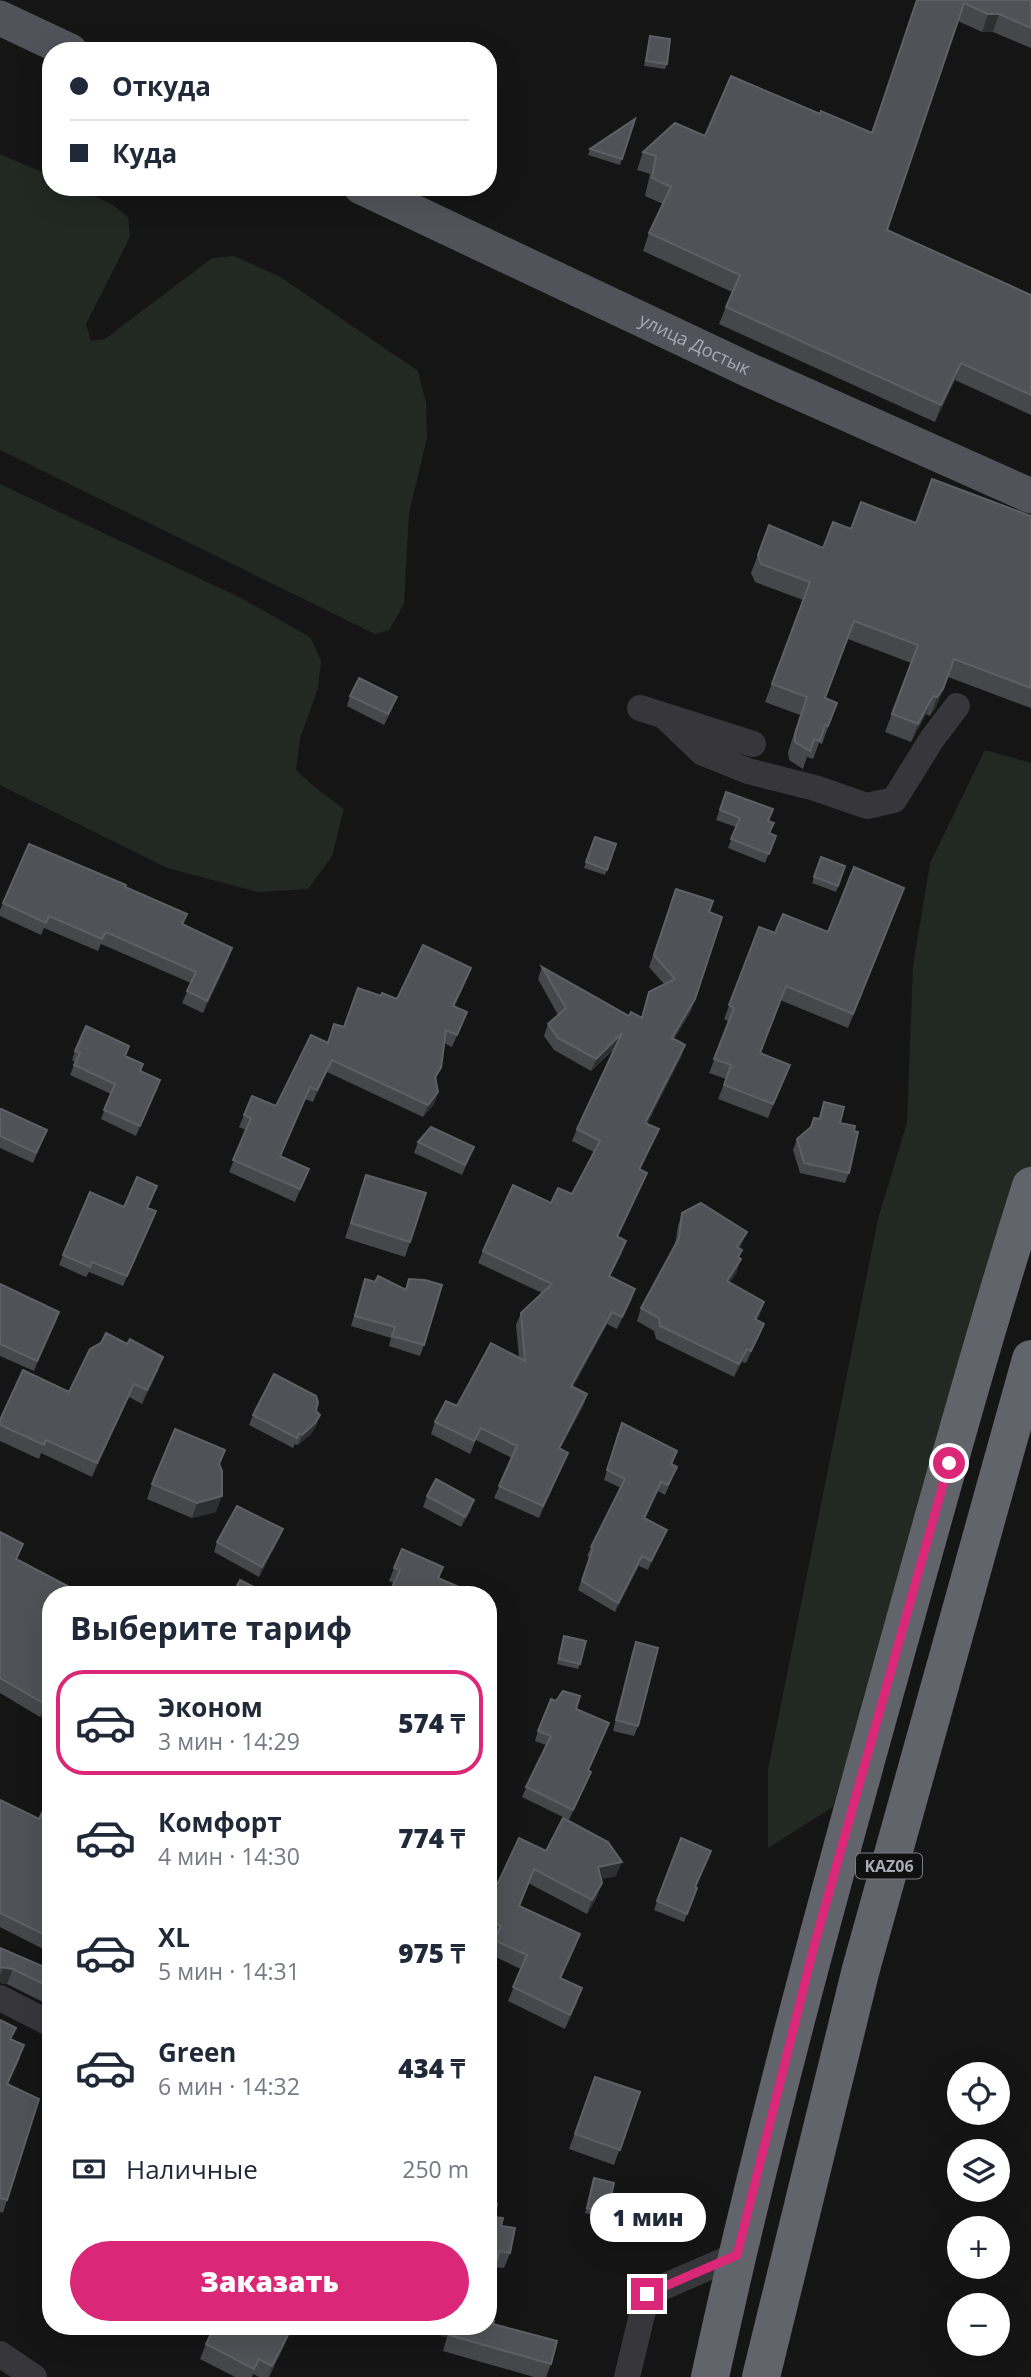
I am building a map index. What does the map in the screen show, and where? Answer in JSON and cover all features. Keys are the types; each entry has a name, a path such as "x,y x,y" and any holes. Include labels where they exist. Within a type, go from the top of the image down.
{"highway":[{"name":"KАZ06","path":"710,2377 737,2255 814,1946 985,1331 1031,1185"},
{"name":"KАZ06","path":"761,2377 861,1969 1031,1359"}],"main road":[{"path":"0,18 51,42"},
{"name":"улица Достык","path":"380,196 753,372 1031,496"}],"street":[{"path":"753,744 652,712 703,752 748,771 815,788 867,806 894,800 932,739 957,706"},
{"path":"0,1998 42,2019"},
{"path":"627,2377 647,2294 737,2255"},
{"path":"0,2354 34,2377"}],"shaded area":[{"path":"0,154 42,172 42,196 94,196 113,205 128,217 130,237 86,324 91,341 105,339 212,258 234,256 279,276 418,371 426,402 427,438 409,513 404,604 389,630 375,634 0,450"},
{"path":"0,484 241,598 310,637 321,660 318,688 300,739 296,770 344,809 332,856 308,889 258,892 167,868 0,785"},
{"path":"985,750 1031,763 1031,1171 833,1807 768,1848 768,1769 878,1219 907,1123 913,966 930,863"}],"building":[{"path":"917,0 1031,0 1031,28 964,3 887,230 1031,295 1031,395 961,363 941,405 726,307 740,275 649,233 671,187 652,178 656,156 643,152 675,123 705,136 731,76 872,133"},
{"path":"650,36 670,39 667,64 646,61"},
{"path":"635,119 622,159 590,149"},
{"path":"932,479 1031,516 1031,688 954,659 943,689 937,697 933,696 918,724 892,714 918,645 854,621 825,698 837,703 820,741 814,739 810,751 795,742 807,697 772,684 810,582 761,564 758,555 769,525 823,548 833,522 851,529 861,502 916,523"},
{"path":"359,678 397,697 388,714 350,696"},
{"path":"726,792 773,809 768,821 774,823 769,833 776,836 769,854 731,839 740,818 720,810"},
{"path":"595,837 616,844 607,870 586,862"},
{"path":"29,844 187,914 182,924 232,948 207,1001 187,991 196,972 106,932 102,939 49,916 46,923 3,903"},
{"path":"821,857 845,866 838,886 814,877"},
{"path":"854,867 904,888 853,1014 786,986 760,1053 790,1065 773,1104 724,1085 731,1065 714,1059 734,1008 729,1005 759,927 775,933 783,914 828,932"},
{"path":"676,889 713,901 709,912 722,917 695,999 672,1038 685,1045 645,1123 659,1129 639,1169 647,1173 617,1236 626,1241 609,1276 635,1289 622,1317 612,1312 571,1386 587,1394 559,1448 568,1453 543,1506 499,1486 517,1446 481,1428 474,1441 435,1422 446,1401 457,1406 491,1343 525,1361 521,1313 552,1284 483,1251 513,1185 551,1203 558,1188 572,1194 600,1141 577,1129 622,1033 596,1059 558,1038 548,1024 566,1008 542,967 629,1016 631,1012 642,1018 649,992 675,979 654,955"},
{"path":"423,945 471,968 453,1006 467,1012 457,1035 446,1030 441,1068 435,1077 438,1092 428,1105 332,1060 317,1090 310,1087 280,1156 309,1169 300,1189 233,1160 251,1118 244,1115 252,1096 276,1106 311,1035 328,1043 334,1024 344,1027 358,988 397,999"},
{"path":"86,1026 129,1046 125,1056 143,1064 140,1071 160,1080 140,1126 104,1110 115,1084 74,1065 80,1053 75,1051"},
{"path":"824,1102 844,1107 840,1123 855,1126 854,1131 858,1132 849,1173 804,1163 797,1139 811,1127 814,1118 820,1119"},
{"path":"1,1109 47,1130 36,1153 0,1136"},
{"path":"431,1127 474,1147 465,1165 418,1142"},
{"path":"366,1175 426,1193 410,1242 351,1223"},
{"path":"137,1177 157,1186 147,1208 156,1211 127,1276 92,1262 90,1267 63,1255 90,1192 124,1207"},
{"path":"701,1203 747,1232 737,1247 742,1250 738,1257 741,1259 727,1281 764,1302 755,1319 764,1324 751,1351 747,1349 739,1364 660,1326 659,1318 641,1308 679,1238 682,1213"},
{"path":"378,1276 406,1290 409,1279 442,1285 424,1345 392,1336 395,1327 355,1316 365,1279 375,1282"},
{"path":"0,1284 59,1312 37,1361 0,1344"},
{"path":"106,1333 127,1344 130,1339 163,1357 147,1390 134,1384 97,1463 46,1440 44,1445 0,1425 23,1370 69,1392 90,1349 101,1343"},
{"path":"274,1374 316,1396 316,1411 320,1415 302,1435 299,1433 297,1438 253,1415"},
{"path":"622,1423 677,1451 671,1464 677,1467 668,1485 661,1482 644,1518 667,1530 651,1561 642,1556 618,1603 582,1581 593,1548 591,1547 625,1479 607,1470"},
{"path":"175,1429 225,1450 219,1464 222,1471 222,1496 197,1503 152,1484"},
{"path":"436,1479 474,1500 465,1517 427,1496"},
{"path":"237,1506 283,1529 262,1567 217,1542"},
{"path":"0,1532 23,1544 16,1559 67,1586 42,1586 42,1702 0,1678"},
{"path":"402,1549 443,1567 438,1578 456,1586 393,1586 400,1570 394,1568"},
{"path":"240,1580 252,1586 237,1586"},
{"path":"564,1636 586,1641 580,1664 559,1659"},
{"path":"636,1642 658,1648 638,1726 616,1720"},
{"path":"563,1691 580,1696 576,1709 609,1723 588,1770 591,1772 573,1810 526,1787 551,1736 538,1731 551,1699 556,1701"},
{"path":"0,1800 39,1819 42,1813 42,1934 0,1913"},
{"path":"563,1818 608,1842 622,1862 598,1867 602,1883 592,1900 534,1869 519,1906 580,1934 560,1978 582,1988 570,2015 513,1987 527,1955 497,1941 501,1926 497,1924 497,1882 519,1838 546,1851"},
{"path":"681,1838 711,1851 695,1887 697,1888 687,1914 657,1901"},
{"path":"0,1948 42,1966 42,1984 13,1969 0,1967"},
{"path":"0,2020 16,2028 10,2039 24,2045 7,2084 39,2099 7,2200 0,2198"},
{"path":"595,2077 640,2092 620,2150 575,2134"},
{"path":"594,2178 614,2183 607,2213 587,2208"},
{"path":"497,2217 503,2218 501,2226 515,2228 510,2253 499,2251 497,2260"},
{"path":"497,2325 557,2341 551,2364 449,2335 497,2335"},
{"path":"210,2335 288,2335 272,2366 259,2359 254,2369 206,2344"}],"route":[{"path":"647,2294 737,2255 814,1946 949,1463"}]}
